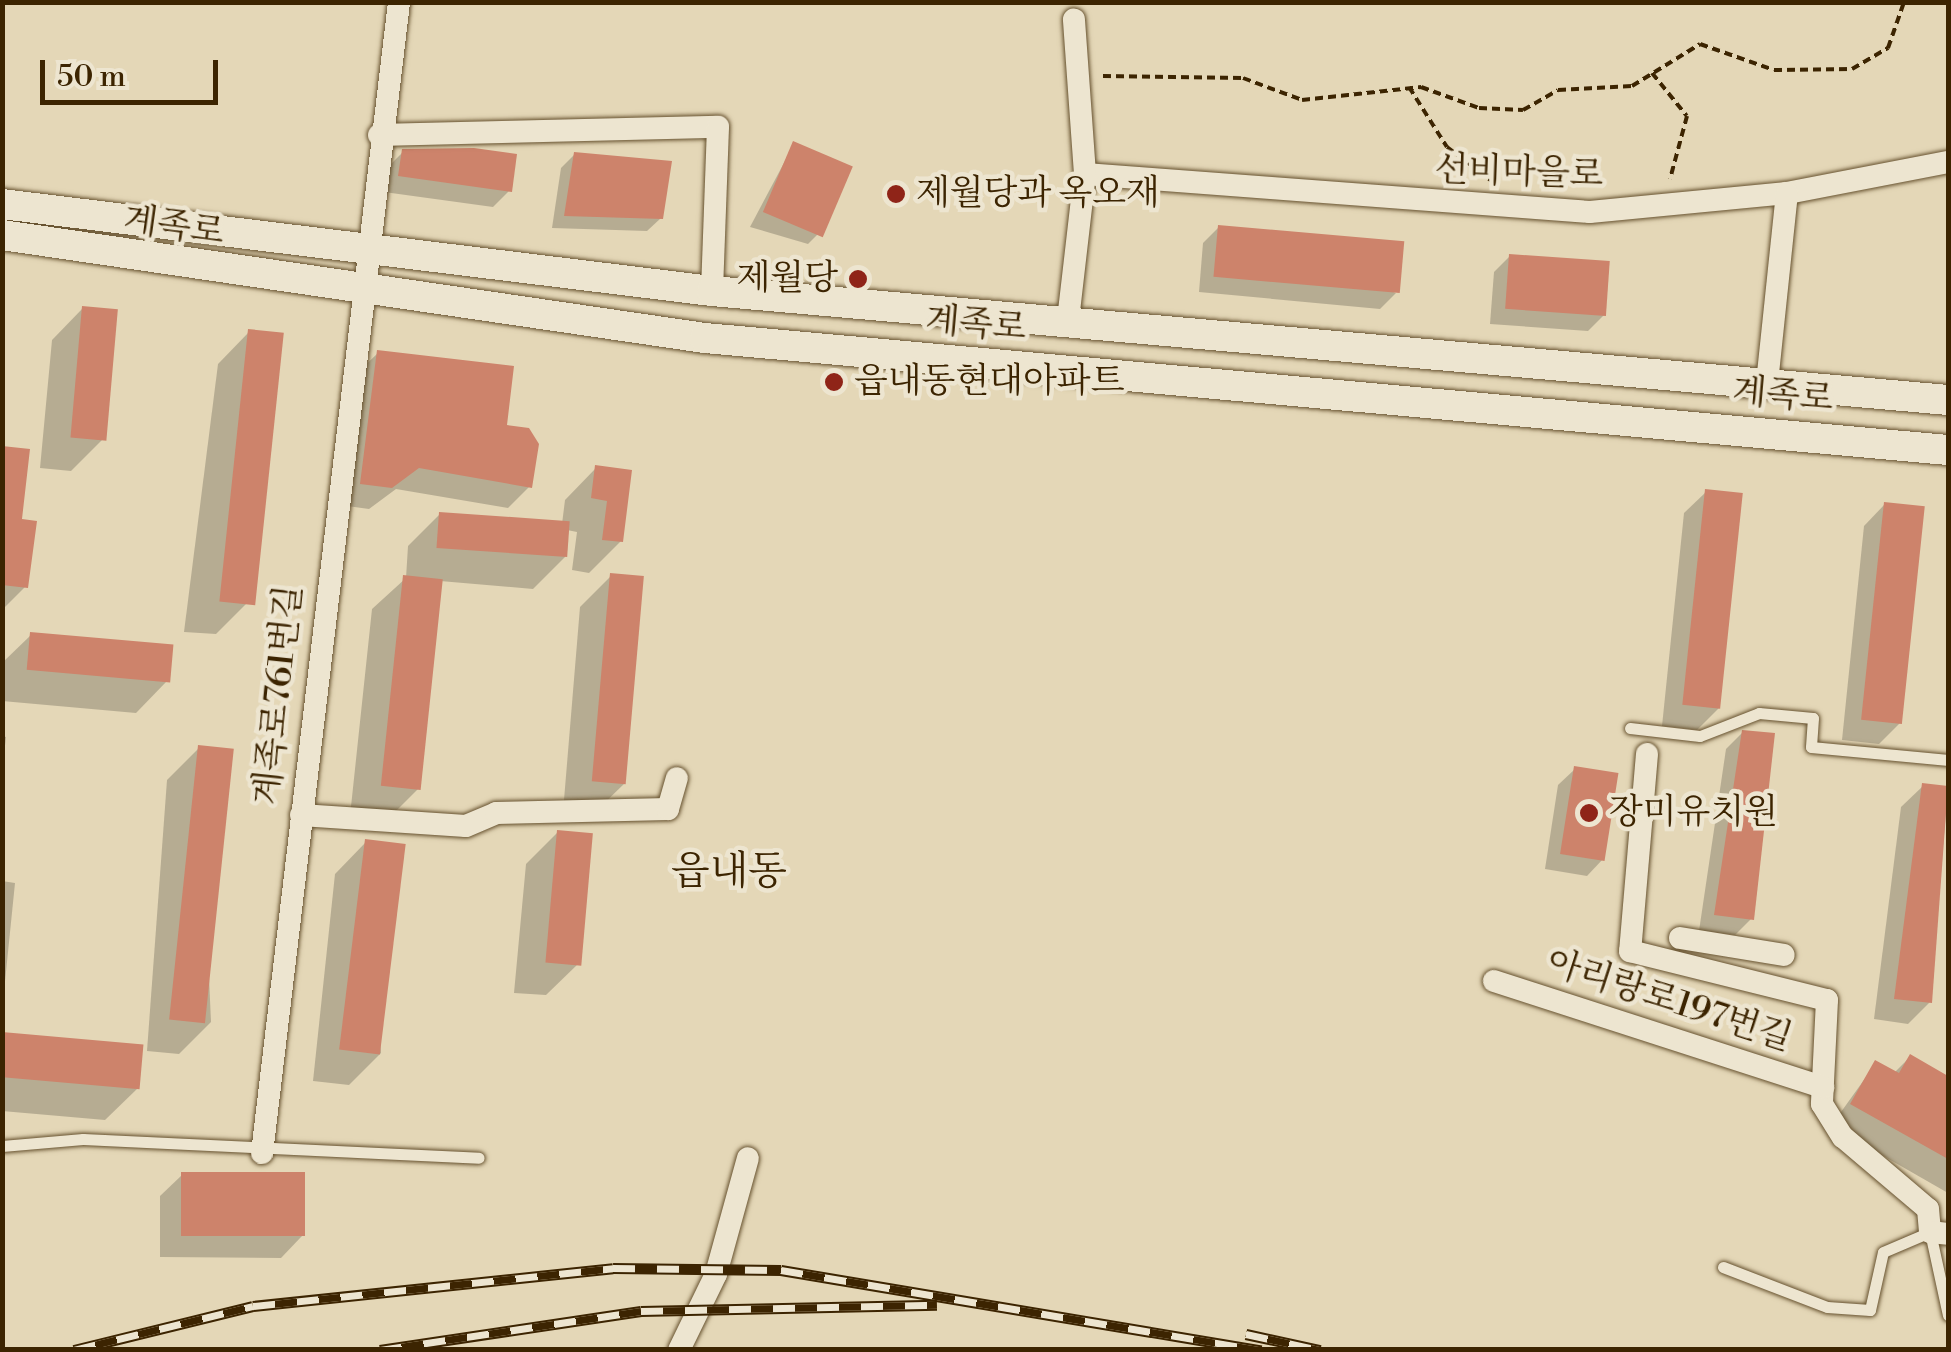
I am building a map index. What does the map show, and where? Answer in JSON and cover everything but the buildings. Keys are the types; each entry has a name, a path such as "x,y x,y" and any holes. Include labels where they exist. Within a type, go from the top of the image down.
{"main road":[{"name":"계족로","path":"2,204 364,244 712,290 1948,400"},
{"name":"계족로","path":"2,235 359,292 706,338 1948,450"}],"street":[{"name":"계족로761번길","path":"262,1154 364,244 399,2"},
{"path":"1068,320 1085,174 1084,78 1074,20"},
{"path":"378,135 718,127 712,290"},
{"name":"선비마을로","path":"1085,174 1504,212 1787,193 1948,162"},
{"path":"1767,383 1787,193"},
{"name":"아리랑로197번길","path":"1647,754 1630,952 1827,1000 1822,1104 1843,1137 1928,1209 1939,1233"},
{"path":"300,815 466,826 496,813 668,809 677,778"},
{"path":"1680,938 1784,955"},
{"name":"아리랑로197번길","path":"1494,981 1823,1087"},
{"path":"679,1350 716,1274 748,1158"}],"lane":[{"path":"1630,728 1700,736 1759,713 1813,718 1811,747 1948,760"},
{"path":"2,1146 84,1139 262,1154 479,1158"},
{"path":"1723,1267 1827,1306 1870,1310 1884,1252 1939,1233 1948,1315"}],"path":[{"path":"1084,78 1243,78 1302,100 1410,87 1523,110 1558,90 1613,90 1652,73 1700,44 1774,70 1852,69 1888,48 1904,2"},
{"path":"1652,73 1687,116 1669,194"},
{"path":"1410,87 1447,147 1493,175 1504,212"}],"railway":[{"path":"74,1350 253,1306 613,1268 781,1270 1261,1350"},
{"path":"380,1350 641,1311 937,1305"},
{"path":"1246,1334 1320,1350"}],"place":[{"name":"제월당과 옥오재","path":"896,194"},
{"name":"제월당","path":"858,279"},
{"name":"읍내동현대아파트","path":"834,382"},
{"name":"장미유치원","path":"1589,813"}],"district":[{"name":"읍내동","path":"729,872"}]}
